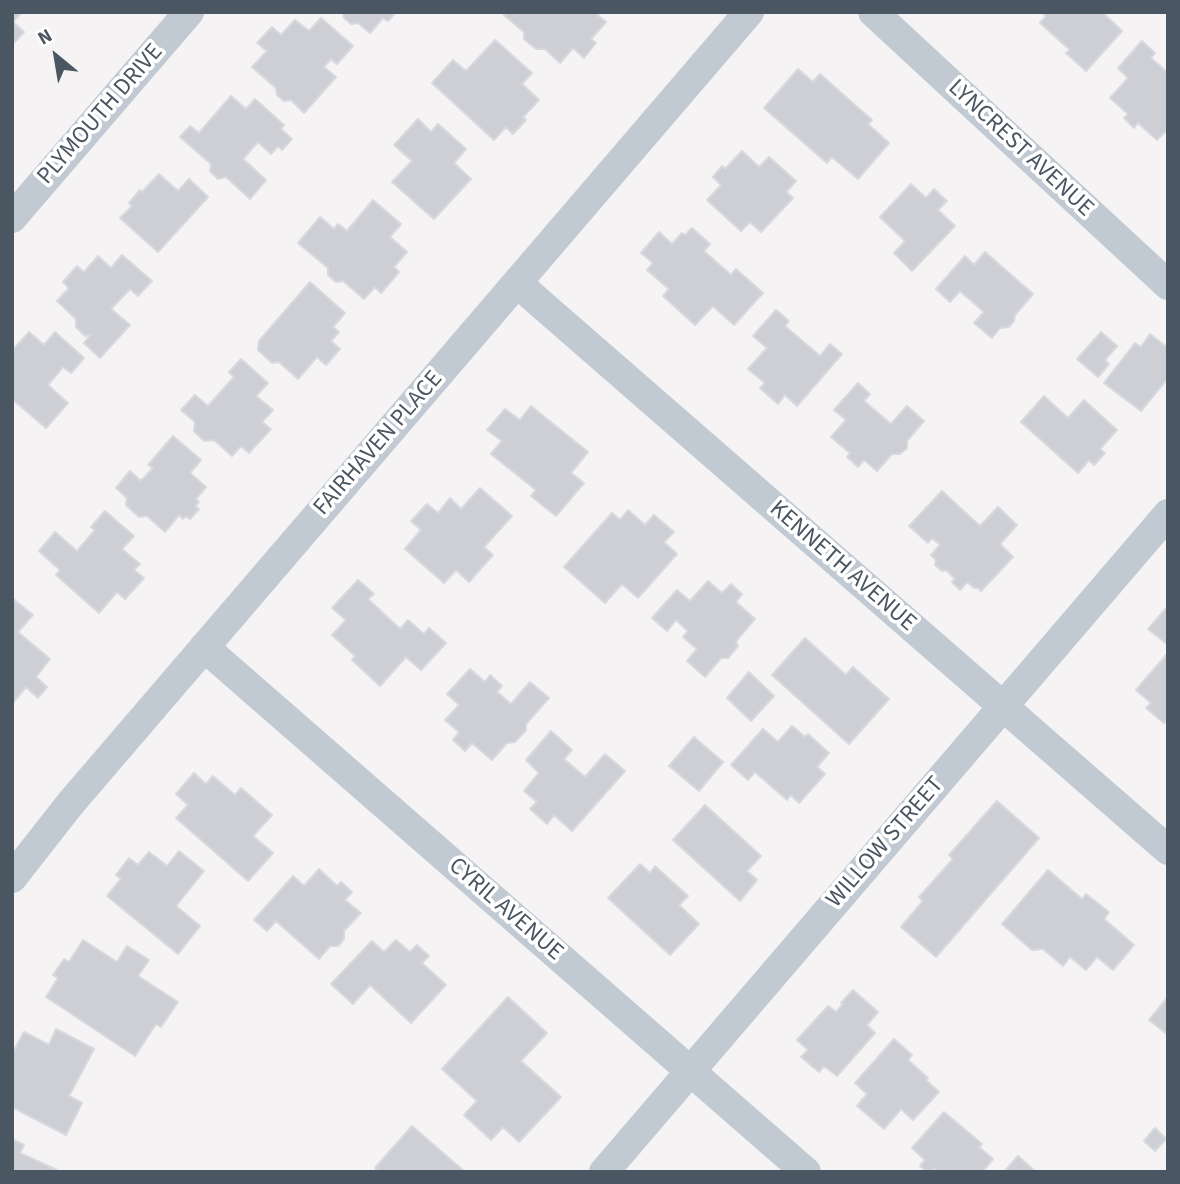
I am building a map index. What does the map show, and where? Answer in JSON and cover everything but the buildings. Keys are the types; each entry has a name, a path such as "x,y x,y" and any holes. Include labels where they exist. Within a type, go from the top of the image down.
{"street":[{"name":"PLYMOUTH DRIVE","path":"12,218 189,12"},
{"name":"FAIRHAVEN PLACE","path":"12,878 70,804 749,12"},
{"name":"LYNCREST AVENUE","path":"873,12 1168,285"},
{"name":"KENNETH AVENUE","path":"517,283 1168,850"},
{"name":"WILLOW STREET","path":"604,1172 1168,514"},
{"name":"CYRIL AVENUE","path":"204,647 806,1172"}]}
